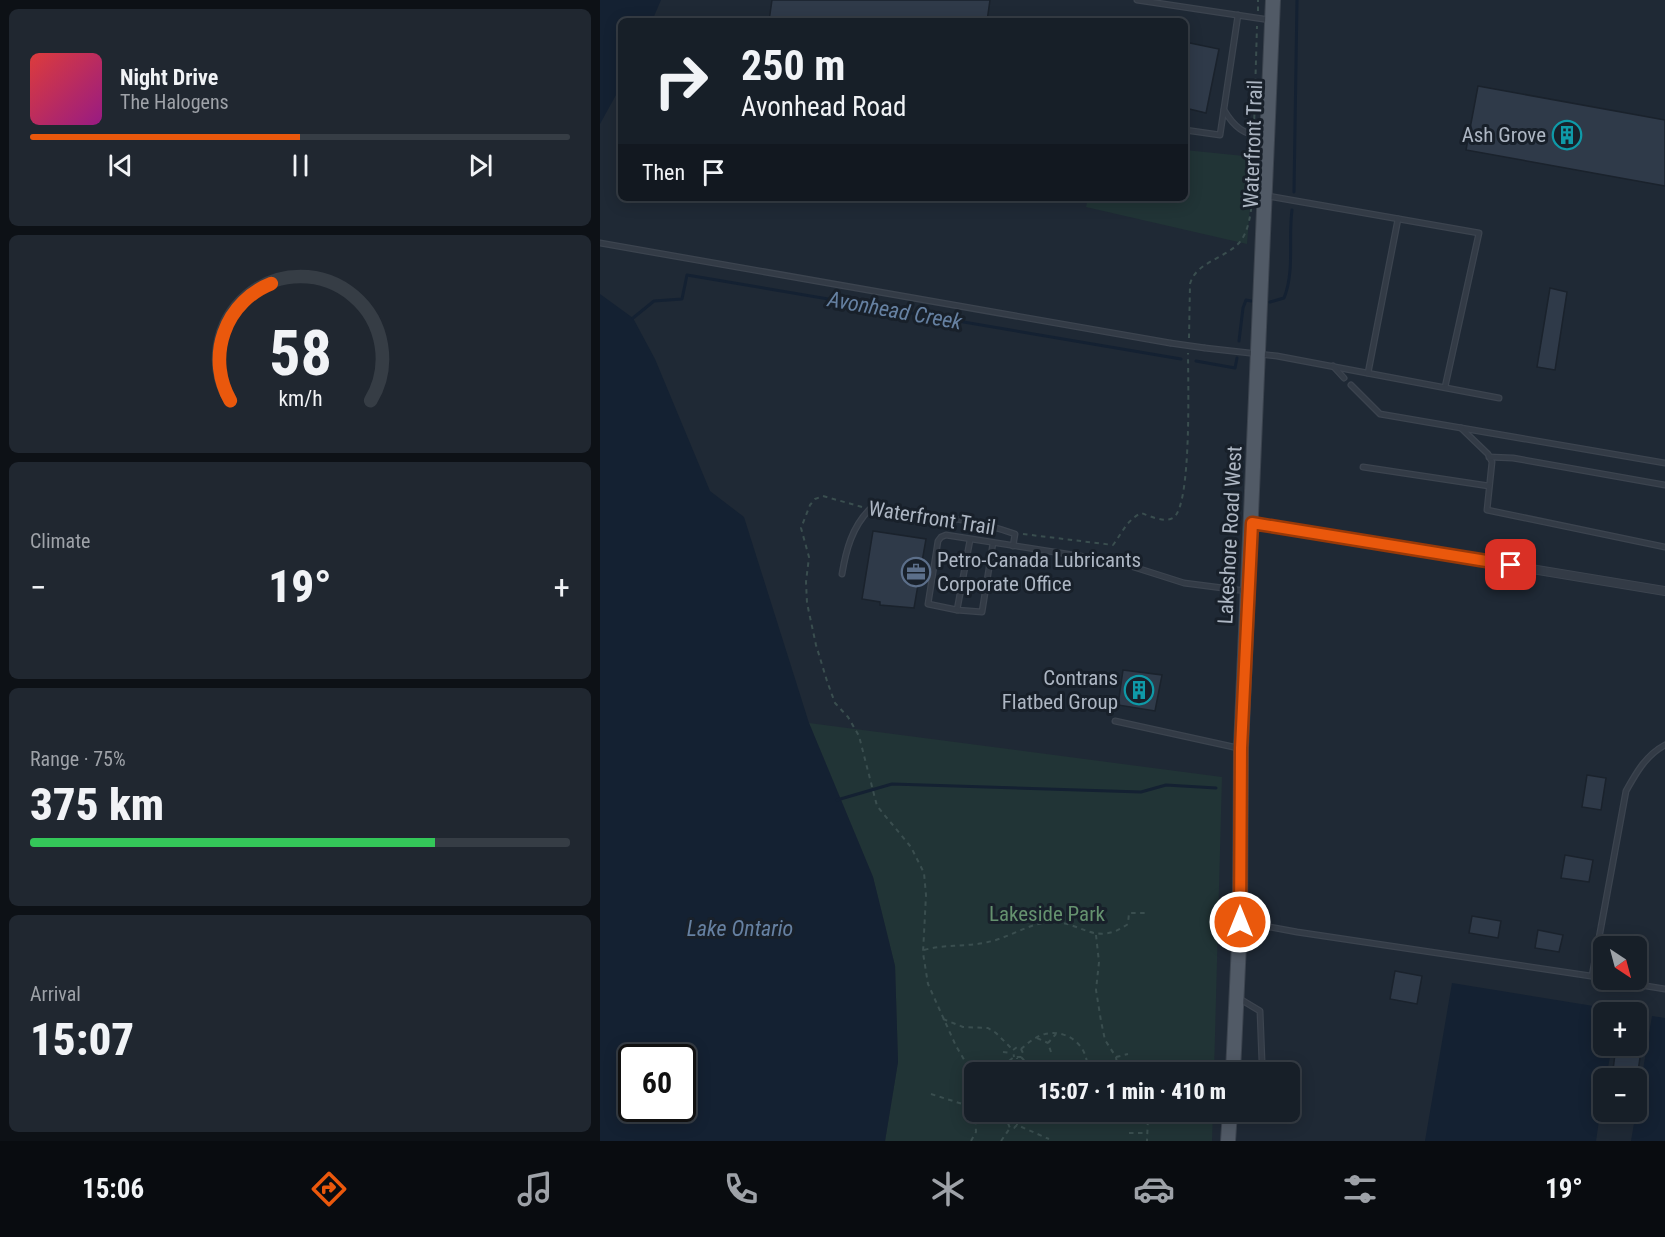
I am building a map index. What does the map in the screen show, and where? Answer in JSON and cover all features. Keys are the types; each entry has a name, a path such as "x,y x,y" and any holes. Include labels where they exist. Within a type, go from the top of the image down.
{"main road":[{"name":"Lakeshore Road West","path":"1234,1062 1240,922 1241,748 1265,196 1260,136 1273,0"},
{"path":"1228,1141 1229,1122"}],"street":[{"path":"1252,523 1665,591"}],"lane":[{"path":"1137,0 1272,21"},
{"path":"1188,130 1220,135 1238,15"},
{"path":"1224,110 1237,128 1260,136"},
{"path":"1265,196 1479,233 1446,387"},
{"path":"1368,373 1398,219"},
{"path":"600,243 1170,343 1258,356 1277,356 1499,398"},
{"path":"1333,366 1344,378"},
{"path":"1351,385 1380,414 1665,463"},
{"path":"1461,428 1490,457 1492,462 1487,510 1665,547"},
{"path":"1490,457 1513,458 1665,484"},
{"path":"1364,467 1489,486"},
{"path":"842,574 852,534 870,509"},
{"name":"Waterfront Trail","path":"870,509 934,515 993,526 1015,534"},
{"path":"1013,546 1015,534"},
{"path":"993,543 982,612 928,604 938,541 946,535 1118,562 1184,583 1249,591"},
{"path":"957,610 970,540"},
{"path":"1115,722 1241,748"},
{"path":"1240,922 1592,976 1626,791 1639,767 1665,745"},
{"path":"1647,986 1665,989"},
{"path":"1237,998 1260,1011 1262,1062"}],"path":[{"name":"Waterfront Trail","path":"1015,534 1113,545 1127,524 1142,513 1165,520 1173,519 1179,512 1186,477 1190,284 1192,276 1205,265 1240,242 1250,213 1260,136 1258,0"},
{"name":"Waterfront Trail","path":"870,509 823,496 815,499 810,505 801,528 809,557 806,582 807,603 816,645 835,703 848,717 859,736 877,806 911,847 924,873 926,895 923,950 928,984 966,1062"},
{"path":"923,950 936,946 974,945 990,942 1049,922 1096,935 1118,931 1128,924 1129,913 1146,913"},
{"path":"1096,935 1099,962 1096,990 1101,1021 1105,1040 1117,1062"},
{"path":"944,1019 963,1027 988,1028 996,1033 1023,1062"},
{"path":"1016,1062 1017,1047 1021,1049 1043,1034 1073,1038 1084,1052 1087,1062"},
{"path":"1048,1043 1056,1034"},
{"path":"1036,1038 1048,1043 1051,1052"},
{"path":"1021,1049 1023,1053"},
{"path":"1003,1052 1015,1055"},
{"path":"1007,1062 1015,1055 1029,1053"},
{"path":"1116,1058 1128,1054"},
{"path":"931,1094 964,1105"},
{"name":"Waterfront Trail","path":"971,1141 976,1132 976,1122"},
{"path":"1007,1122 1010,1128"},
{"path":"1147,1141 1148,1122"},
{"path":"1001,1141 1010,1128 1017,1125 1049,1139"},
{"path":"1129,1133 1147,1133"}],"green space":[{"path":"1188,150 1254,157 1247,244 1086,207 1087,201 1188,201"},
{"name":"Lakeside Park","path":"809,723 1222,777 1214,1062 964,1062 964,1122 1213,1122 1212,1141 885,1141 898,1062 895,966 873,877"}],"water":[{"path":"600,0 661,0 653,18 618,18 618,91 600,124"},
{"name":"Lake Ontario","path":"600,294 633,318 655,359 710,491 744,517 809,723 873,877 895,966 898,1062 885,1141 600,1141"},
{"path":"1452,983 1593,1006 1593,1056 1610,1056 1608,1068 1593,1068 1593,1122 1599,1122 1596,1141 1425,1141"},
{"path":"1652,1016 1665,1018 1665,1141 1631,1141 1634,1122 1647,1122 1647,1068 1643,1068"}],"building":[{"path":"772,0 990,0 987,18 769,18"},
{"path":"1188,43 1219,49 1206,113 1188,109"},
{"name":"Ash Grove","path":"1478,86 1665,120 1665,186 1466,150"},
{"path":"1550,288 1567,292 1555,370 1537,367"},
{"path":"873,531 926,539 914,608 880,605 880,602 862,599"},
{"name":"Contrans Flatbed Group","path":"1123,670 1162,675 1155,711 1118,705"},
{"path":"1587,775 1606,778 1601,810 1582,807"},
{"path":"1565,855 1593,860 1589,882 1561,878"},
{"path":"1472,916 1501,921 1498,938 1469,933"},
{"path":"1538,930 1563,935 1559,952 1535,948"},
{"path":"1395,971 1422,976 1417,1004 1390,999"},
{"path":"1615,1056 1640,1056 1638,1068 1613,1068"}],"waterway":[{"name":"Avonhead Creek","path":"1294,192 1297,0"},
{"name":"Avonhead Creek","path":"1270,302 1284,298 1287,288 1292,210"},
{"name":"Avonhead Creek","path":"633,318 654,301 682,299 687,275 1181,359"},
{"name":"Avonhead Creek","path":"1239,341 1243,308 1246,300 1251,301"},
{"name":"Avonhead Creek","path":"1196,361 1235,368 1237,358"},
{"path":"837,800 892,784 1141,792 1166,785 1216,788"}],"place":[{"name":"Ash Grove","path":"1567,135"},
{"name":"Petro-Canada Lubricants Corporate Office","path":"916,572"},
{"name":"Contrans Flatbed Group","path":"1139,690"}],"route":[{"path":"1240,922 1241,748 1252,523 1511,565"}]}
